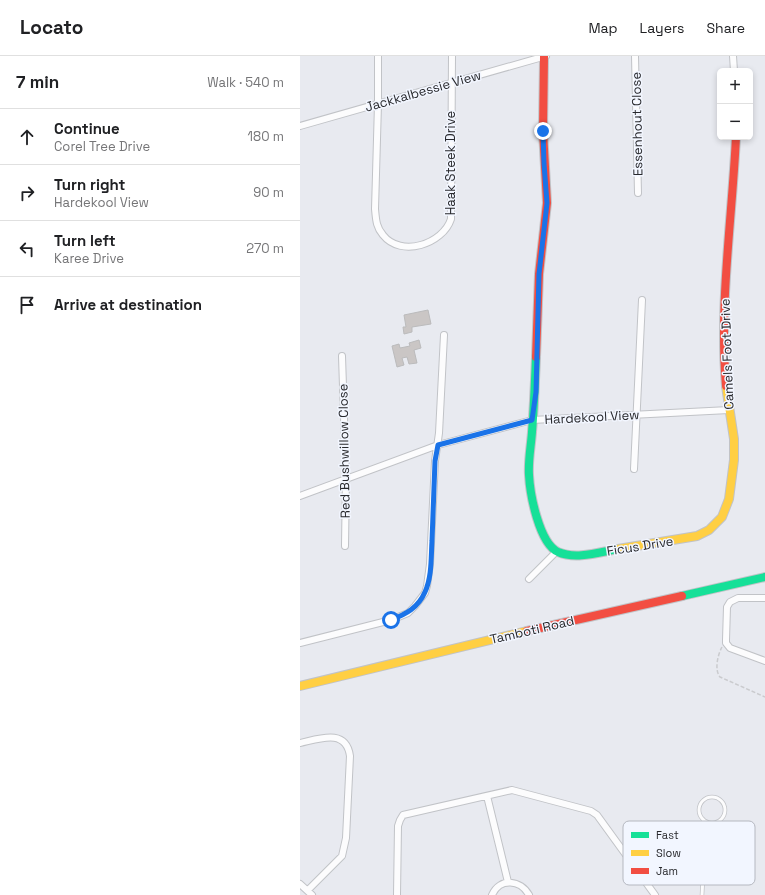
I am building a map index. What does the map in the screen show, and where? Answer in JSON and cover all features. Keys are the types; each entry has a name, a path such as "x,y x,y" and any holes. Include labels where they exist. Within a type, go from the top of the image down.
{"street":[{"name":"Haak Steek Drive","path":"378,56 376,224 386,240 404,246 428,243 439,236 448,226 451,218 452,56"},
{"name":"Jackkalbessie View","path":"300,126 545,56"},
{"path":"530,580 557,551 547,541 543,533 530,485 529,473 532,420 536,392 539,274 547,203 543,131 545,56"},
{"name":"Essenhout Close","path":"635,56 638,193"},
{"path":"733,56 734,68"},
{"name":"Camels Foot Drive","path":"720,521 725,513 729,498 734,458 734,442 729,410 724,347 724,291 733,206 736,140"},
{"path":"634,469 642,300"},
{"path":"300,643 391,620 408,613 416,606 427,586 430,564 435,461 438,445 444,335"},
{"name":"Red Bushwillow Close","path":"342,356 346,478 344,546"},
{"name":"Hardekool View","path":"300,496 438,445 532,420 729,410"},
{"name":"Ficus Drive","path":"557,551 574,556 697,536 710,531 720,521"},
{"name":"Tamboti Road","path":"300,686 498,637 765,577"},
{"path":"765,598 738,598 730,602 727,607 726,642 730,648 765,661"},
{"path":"300,744 330,737 337,738 346,744 350,756 346,838 342,856 310,893 300,884"},
{"path":"397,895 398,826 404,815 509,790 515,790 593,812 623,852"},
{"path":"487,796 508,882"},
{"path":"492,895 497,888 508,882 514,882 521,885 526,889 529,895"},
{"path":"648,885 655,895"}],"lane":[{"path":"706,821 699,812 701,803 707,798 716,797 723,802 726,810 722,818 718,821"},
{"path":"702,895 703,885"}],"path":[{"path":"726,642 720,651 718,660 718,674 720,677 765,697"}],"building":[{"path":"428,310 431,324 412,327 412,332 404,334 403,327 406,327 404,315"},
{"path":"419,340 421,348 414,350 417,363 409,364 407,357 402,358 404,365 397,367 392,346 399,344 400,348 410,346 409,343"}],"traffic: fast":[{"path":"536,357 529,470 534,505 541,529 551,547 558,552 565,554 588,555 618,549"},
{"path":"682,596 765,577"}],"traffic: slow":[{"path":"618,549 697,536 709,530 722,517 729,499 734,460 734,439 726,386"},
{"path":"300,686 527,631"}],"traffic: jam":[{"path":"536,357 539,274 547,203 543,131 544,57"},
{"path":"726,386 724,355 725,293 736,140"},
{"path":"527,631 682,596"}],"route":[{"path":"391,620 408,613 416,606 425,593 427,586 430,564 435,461 438,445 532,420 536,392 539,274 547,203 543,131"}]}
